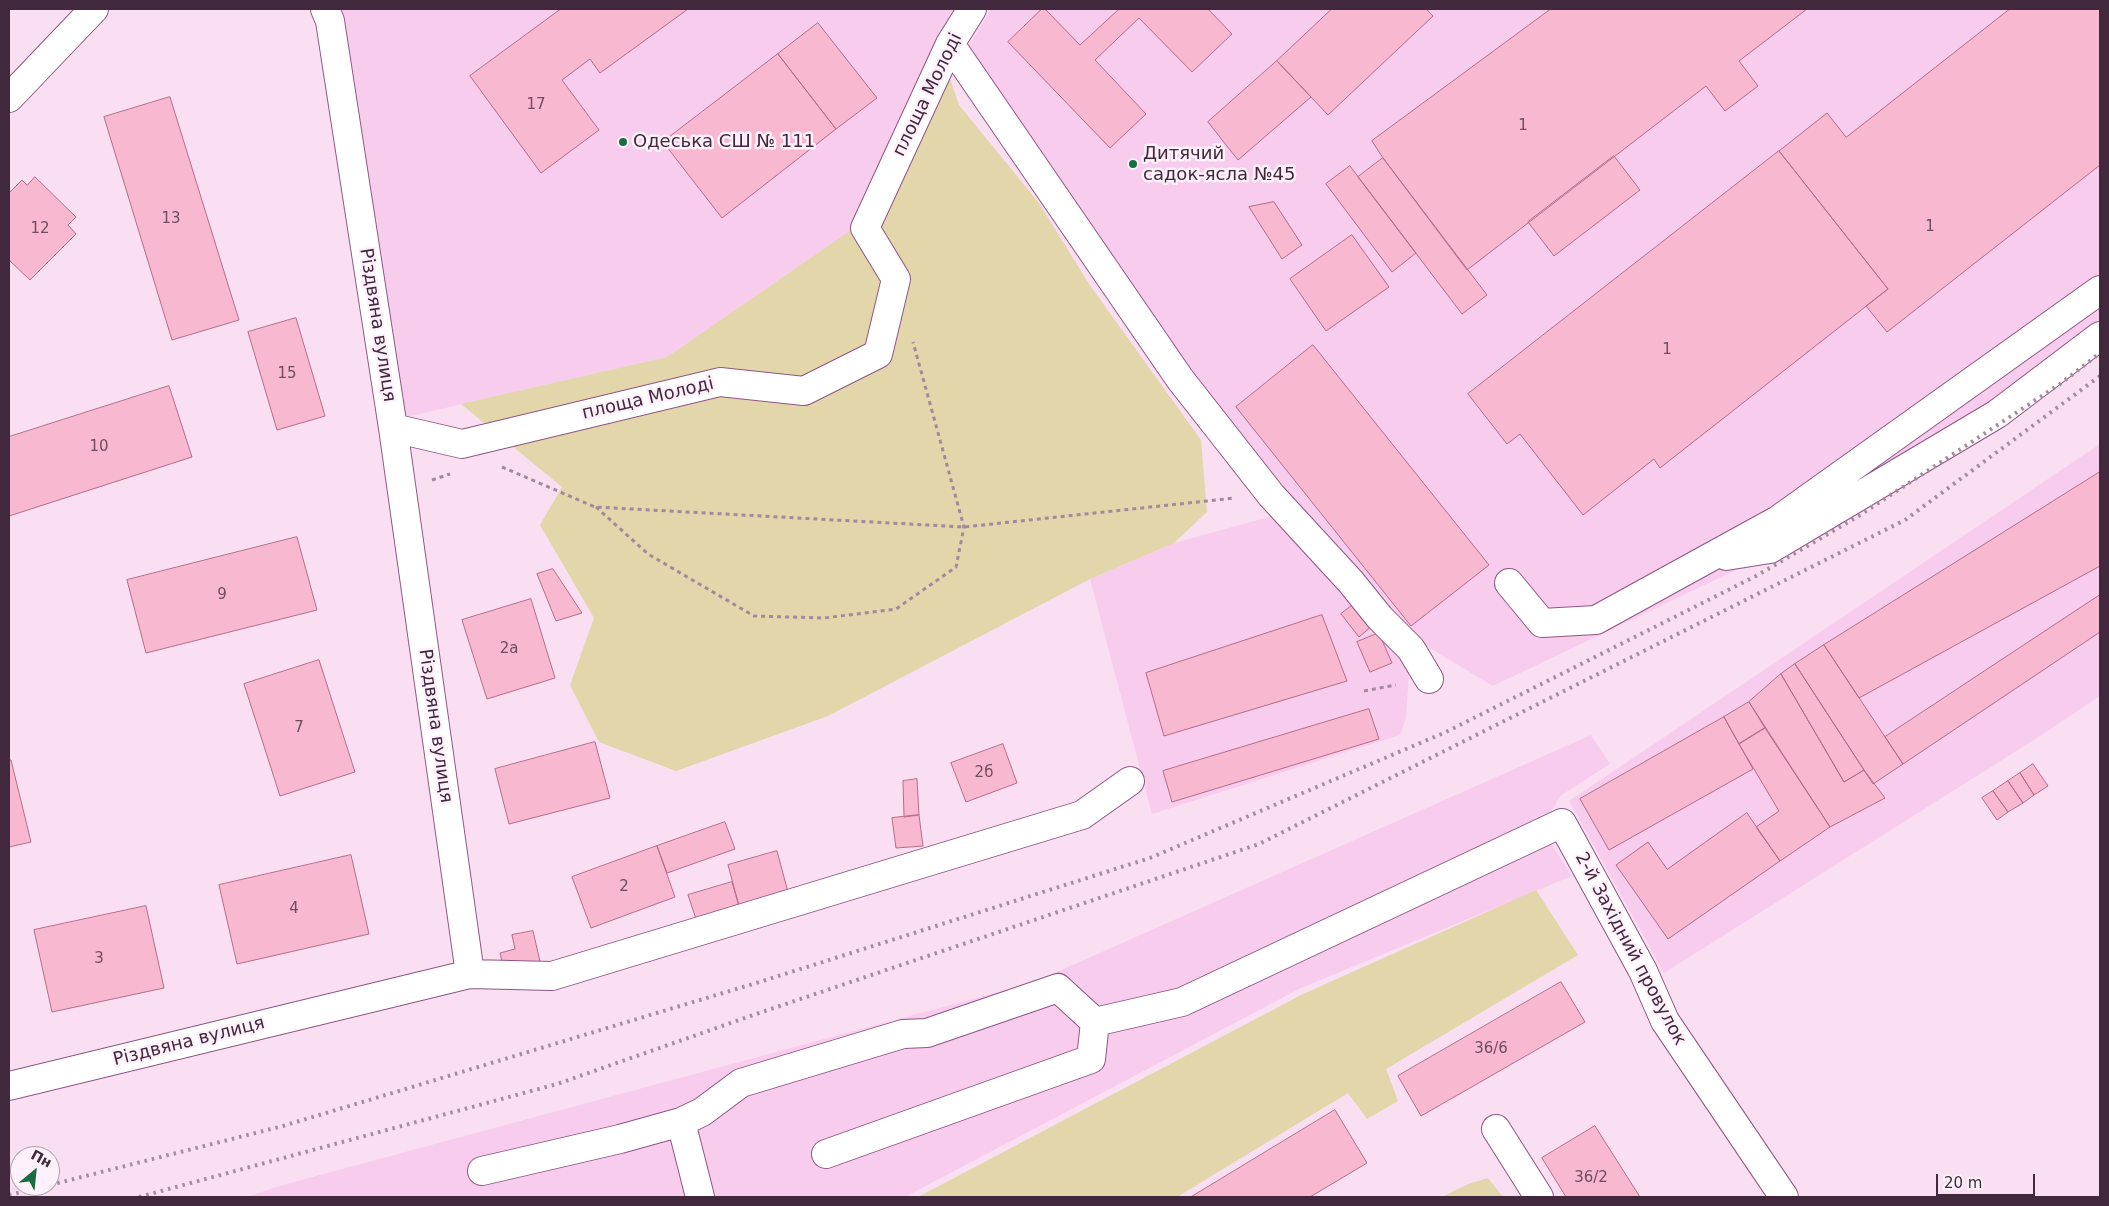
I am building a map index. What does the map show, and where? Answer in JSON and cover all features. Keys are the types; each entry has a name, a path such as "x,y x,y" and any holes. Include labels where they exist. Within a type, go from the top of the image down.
{"street":[{"path":"9,98 94,9"},
{"name":"Різдвяна вулиця","path":"9,1086 470,974 393,428 330,21 325,9"},
{"name":"площа Молоді","path":"393,428 462,444 720,382 804,391 878,354 896,278 865,228 950,44 972,9"},
{"path":"950,44 1180,379 1271,494 1352,582 1380,618 1411,649 1429,679"},
{"path":"1509,583 1542,623 1596,620 1778,520 2100,290"},
{"path":"1707,559 1770,549 1997,414 2100,336"},
{"path":"470,974 552,976 1082,815 1130,781"},
{"name":"2-й Західний провулок","path":"1096,1022 1182,1002 1562,824 1643,971 1665,1021 1784,1197"},
{"path":"482,1171 620,1139 681,1122 702,1112 741,1082 903,1034 927,1033 1058,988 1096,1022 1091,1059 826,1154"},
{"path":"681,1122 700,1197"},
{"path":"1496,1129 1539,1197"}],"path":[{"path":"495,464 595,506 648,554 754,616 824,618 896,609 956,567 964,527 912,336"},
{"path":"402,492 458,470"},
{"path":"595,506 964,527 1271,494"}],"shaded area":[{"name":"Одеська СШ № 111","path":"331,9 968,9 946,44 848,232 667,357 393,420"},
{"path":"991,9 2100,9 2100,334 1740,568 1493,686 1408,635 1213,403 967,49"},
{"path":"941,52 959,105 1039,203 1089,284 1201,440 1207,512 1174,543 1090,579 828,716 676,771 599,742 570,685 594,618 540,525 562,487 461,404 667,357 848,232"},
{"path":"2100,444 2100,696 2037,738 1664,973 1569,801"},
{"path":"1280,514 1410,658 1406,718 1400,735 1152,814 1090,579 1174,543"},
{"path":"1591,735 1610,764 1560,796 1542,829 1572,876 1301,988 905,1197 247,1197 279,1186 1032,983"},
{"path":"1536,890 1578,955 1386,1069 1398,1101 1367,1119 1348,1093 1177,1197 918,1197 1303,994"},
{"path":"1488,1178 1503,1197 1442,1197 1468,1184"}],"building":[{"path":"561,9 688,9 600,73 590,59 562,80 599,130 541,173 470,76"},
{"path":"1042,9 1045,9 1080,45 1119,9 1208,9 1232,34 1192,72 1139,18 1095,60 1146,114 1110,148 1008,42"},
{"path":"1332,9 1426,9 1433,16 1328,115 1277,61"},
{"path":"1551,9 1807,9 1739,61 1758,86 1725,111 1706,86 1467,270 1372,141"},
{"path":"2010,9 2100,9 2100,165 1887,332 1866,306 1888,289 1779,151 1827,113 1846,137"},
{"path":"818,23 877,98 836,129 778,54"},
{"path":"778,54 836,129 722,218 663,142"},
{"path":"1277,61 1311,97 1238,160 1208,122"},
{"path":"170,97 239,320 172,340 104,117"},
{"path":"1779,151 1888,289 1660,468 1654,459 1583,515 1520,434 1507,444 1468,394"},
{"path":"1614,156 1640,190 1554,256 1528,222"},
{"path":"1383,158 1487,295 1462,314 1358,177"},
{"path":"1350,166 1416,253 1392,272 1326,184"},
{"path":"35,177 76,217 68,225 76,234 30,280 9,260 9,193 22,180 27,185"},
{"path":"1274,202 1302,245 1282,259 1249,207"},
{"path":"1352,235 1389,287 1326,331 1290,279"},
{"path":"296,318 325,416 277,430 248,332"},
{"path":"1313,345 1489,565 1411,626 1236,407"},
{"path":"169,386 192,457 9,516 9,437"},
{"path":"2100,472 2100,566 1859,698 1824,645"},
{"path":"297,537 317,610 146,653 127,580"},
{"path":"553,569 582,613 556,621 537,574"},
{"path":"2100,595 2100,632 1903,764 1885,737"},
{"path":"531,599 555,678 487,699 462,620"},
{"path":"1354,604 1372,626 1359,637 1341,614"},
{"path":"1322,615 1347,681 1164,736 1146,673"},
{"path":"1379,633 1392,663 1370,672 1357,642"},
{"path":"1824,645 1903,764 1873,784 1795,664"},
{"path":"319,660 355,772 280,796 244,684"},
{"path":"1795,664 1864,770 1844,782 1781,674"},
{"path":"1781,674 1844,782 1864,770 1885,798 1830,827 1749,702"},
{"path":"1749,702 1765,728 1739,744 1724,717"},
{"path":"1369,709 1379,739 1172,802 1163,771"},
{"path":"1724,717 1753,769 1609,850 1580,799"},
{"path":"1765,728 1830,827 1780,861 1756,827 1779,811 1739,744"},
{"path":"595,742 610,798 509,824 495,769"},
{"path":"1003,744 1017,783 966,802 951,763"},
{"path":"9,760 11,760 31,842 9,847"},
{"path":"2033,764 2048,786 2034,795 2020,773"},
{"path":"2020,773 2034,795 2023,803 2008,781"},
{"path":"917,779 919,815 904,817 903,781"},
{"path":"2008,781 2023,803 2008,812 1993,791"},
{"path":"1993,791 2008,812 1997,820 1982,798"},
{"path":"1747,813 1780,861 1668,939 1616,865 1648,842 1667,869"},
{"path":"919,815 923,846 896,848 892,818"},
{"path":"725,822 735,849 667,873 657,846"},
{"path":"657,846 675,897 591,928 572,877"},
{"path":"777,851 788,892 739,906 728,865"},
{"path":"351,855 369,934 237,964 219,885"},
{"path":"732,882 739,906 696,919 688,895"},
{"path":"146,906 164,988 52,1012 34,930"},
{"path":"533,931 541,966 505,974 500,953 515,949 512,935"},
{"path":"1561,982 1585,1022 1421,1116 1398,1076"},
{"path":"1335,1110 1367,1163 1310,1197 1191,1197"},
{"path":"1595,1126 1640,1197 1566,1197 1542,1158"}],"railway":[{"path":"60,1182 283,1126 766,980 1150,858 1446,732 1756,576 1857,517 2060,384 2100,353"},
{"path":"139,1197 557,1084 762,1012 1259,844 1905,520 2100,376"}],"place":[{"name":"Одеська СШ № 111","path":"623,142"},
{"name":"Дитячий садок-ясла №45","path":"1133,164"}]}
